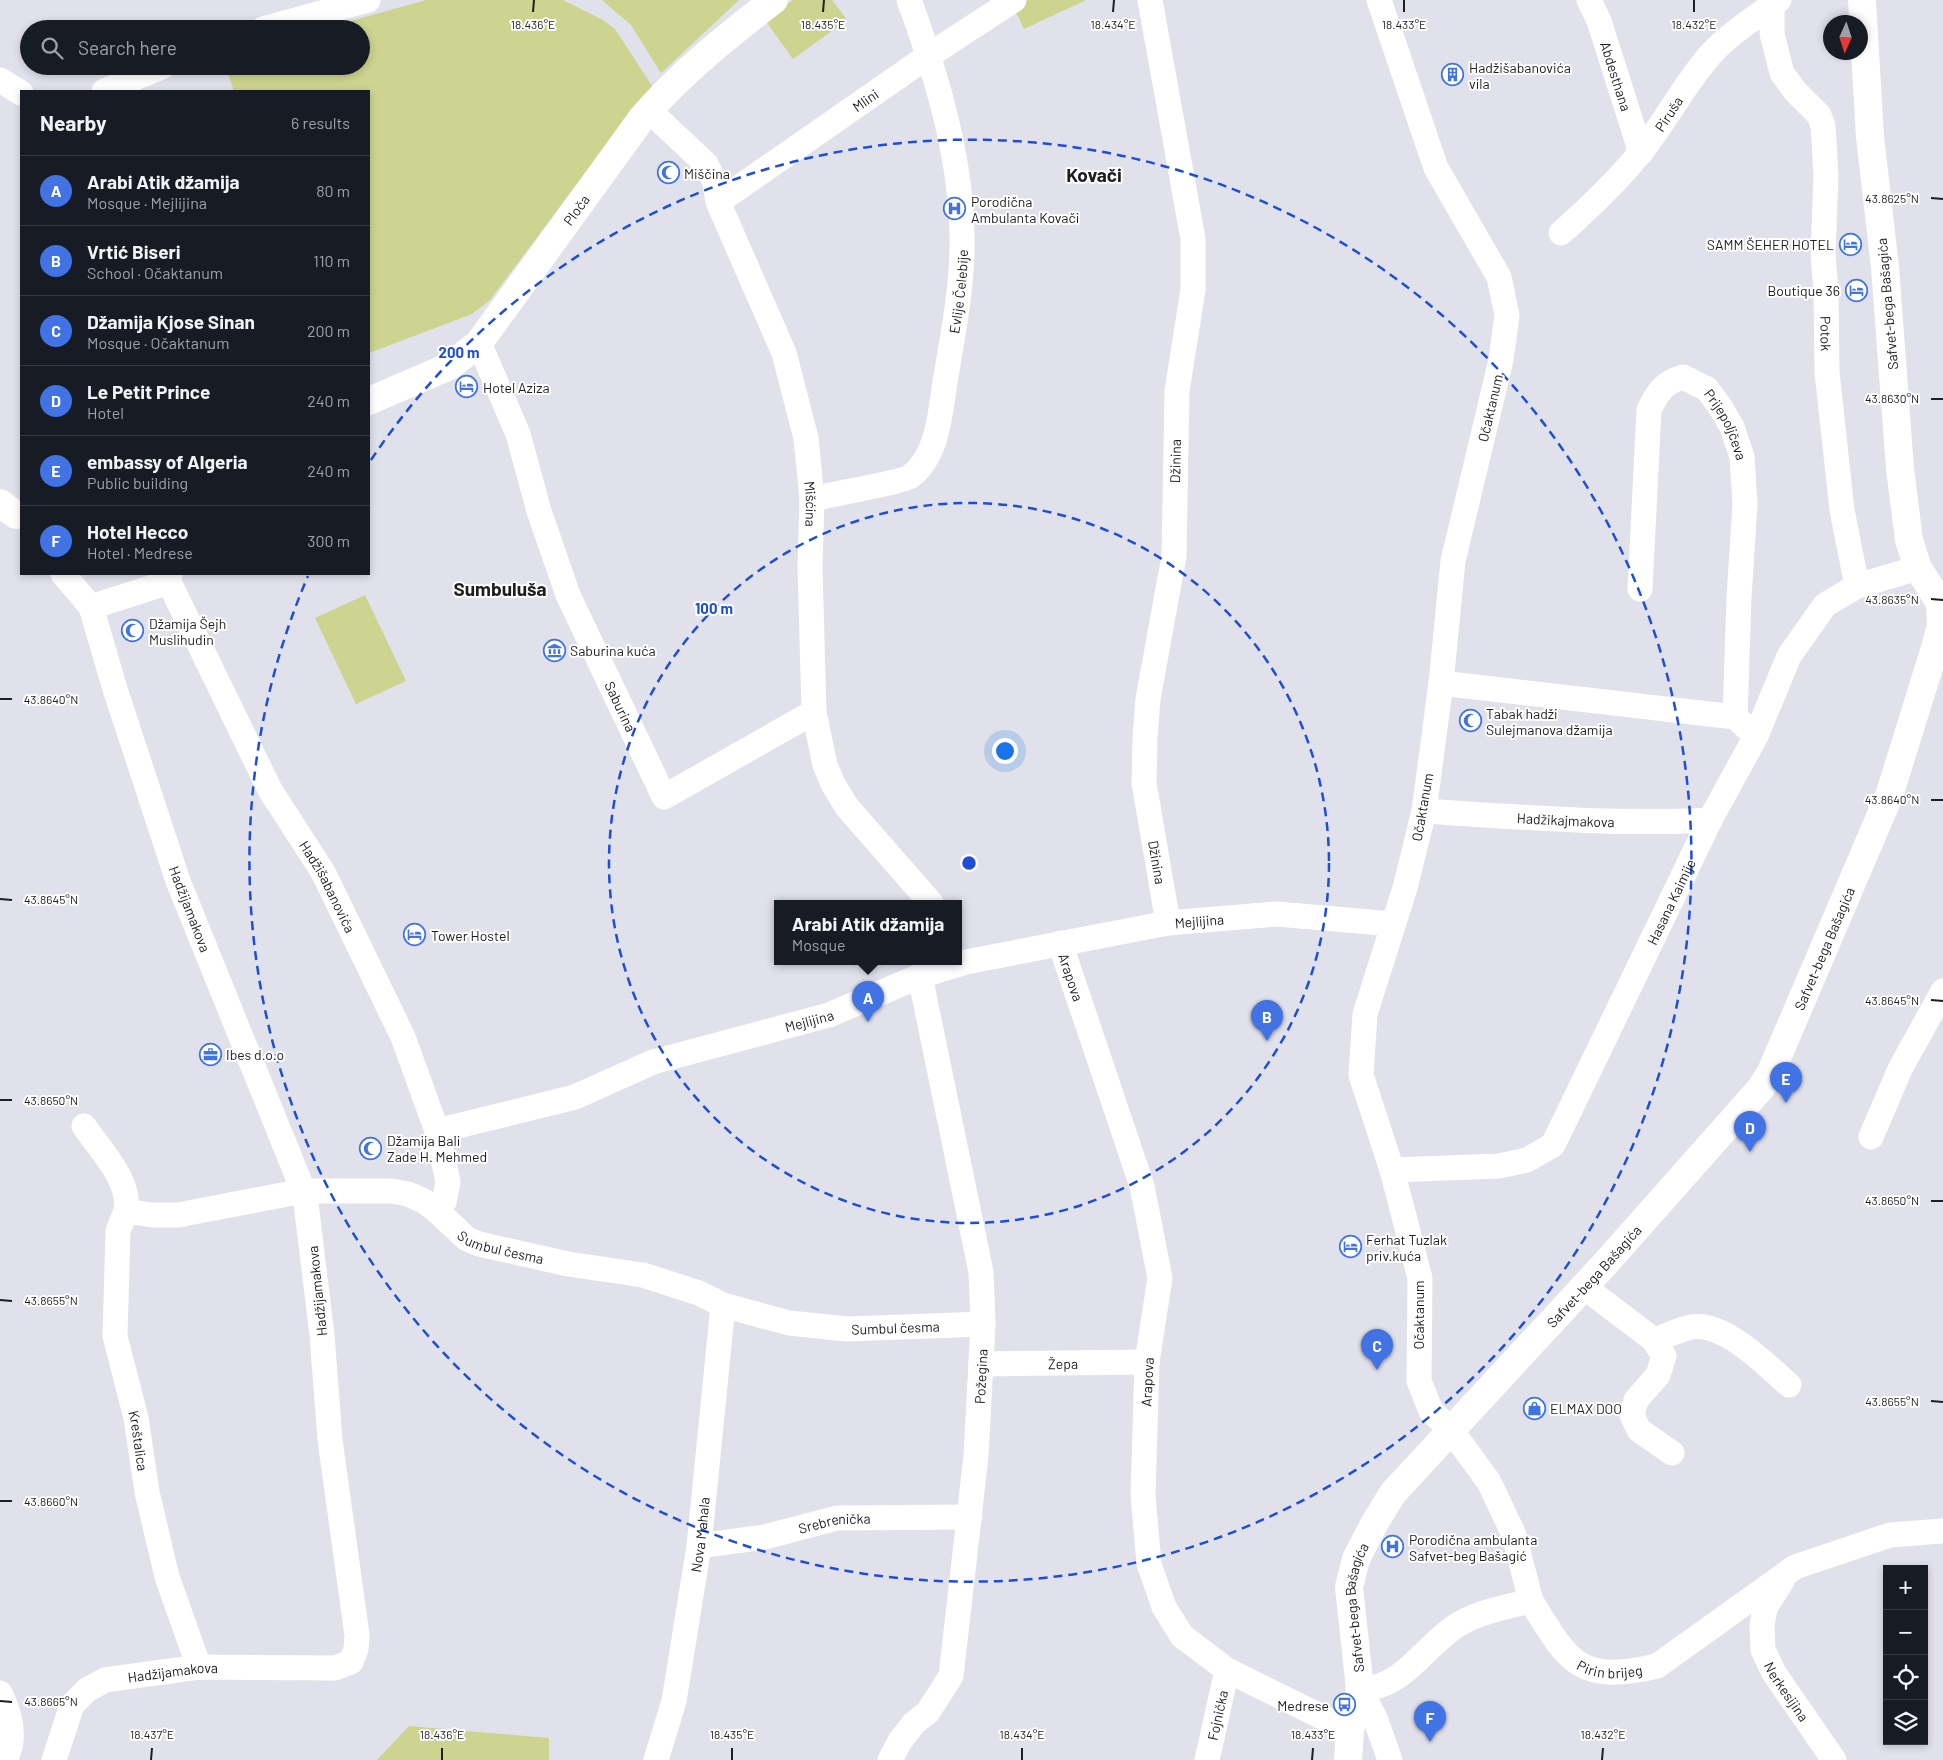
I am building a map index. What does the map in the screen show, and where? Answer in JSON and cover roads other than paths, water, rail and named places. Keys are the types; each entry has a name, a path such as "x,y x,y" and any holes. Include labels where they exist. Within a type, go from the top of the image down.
{"street":[{"path":"296,20 368,0"},
{"name":"Ploča","path":"370,401 450,366 479,343 651,108 723,38 774,0"},
{"name":"Evlije Čelebije","path":"812,498 910,478 924,463 934,440 959,298 962,250 958,184 948,126 928,56 909,0"},
{"name":"Mlini","path":"718,202 928,56 1014,0"},
{"name":"Džinina","path":"1150,0 1193,239 1193,290 1176,391 1174,556 1148,699 1145,738 1144,783 1168,924"},
{"name":"Očaktanum","path":"1379,0 1436,168 1498,277 1507,315 1501,360 1452,561 1441,683 1424,811 1405,888 1365,1014 1361,1075 1392,1170 1420,1278 1420,1380 1431,1411 1451,1430 1489,1482 1514,1535 1531,1601"},
{"name":"Abdesthana","path":"1588,0 1599,21 1640,153"},
{"name":"Safvet-bega Bašagića","path":"1348,1760 1350,1731 1360,1689 1349,1587 1356,1559 1374,1524 1393,1494 1749,1103 1770,1072 1889,796 1935,648 1941,625 1942,602 1918,568 1907,530 1900,469 1886,267 1870,136 1862,0"},
{"name":"Piruša","path":"1561,233 1608,190 1640,153 1681,92 1712,54 1742,27 1775,3"},
{"name":"Potok","path":"1775,3 1772,34 1782,72 1795,91 1819,115 1823,126 1826,175 1823,254 1826,291 1827,372 1842,510 1857,586"},
{"path":"106,90 142,75"},
{"path":"0,80 20,92"},
{"name":"Mišćina","path":"651,108 656,117 706,164 715,184 718,202 784,353 806,438 812,498 810,567 814,712 825,765 842,799 899,869 928,900"},
{"name":"Saburina","path":"479,343 518,434 539,511 568,595 664,797 814,712"},
{"name":"Prijepoljčeva","path":"1640,589 1649,410 1656,395 1669,381 1683,377 1707,390 1721,408 1732,427 1744,472 1745,504 1739,598 1735,717"},
{"name":"Hasana Kaimije","path":"1392,1170 1499,1166 1527,1160 1553,1145 1710,820 1756,736 1789,656 1825,605 1857,586 1918,568"},
{"name":"Hadžijamakova","path":"54,1760 72,1704 87,1690 104,1680 199,1667 335,1668 351,1662 356,1649 357,1635 330,1440 307,1202 178,881 115,689 91,607 64,575"},
{"path":"91,607 170,578"},
{"name":"Hadžišabanovića","path":"170,578 270,790 323,872 403,1036 437,1130 448,1182 444,1202 438,1212"},
{"path":"1441,683 1735,717 1756,736"},
{"name":"Hadžikajmakova","path":"1424,811 1558,820 1676,822 1710,820"},
{"name":"Mejlijina","path":"962,954 1060,944 1168,924 1277,914 1393,924"},
{"name":"Arapova","path":"1060,944 1142,1186 1160,1278 1147,1362 1143,1495 1149,1564 1164,1607 1182,1636 1227,1670 1350,1731"},
{"name":"Mejlijina","path":"437,1130 575,1097 653,1062 829,1015 941,965"},
{"name":"Požegina","path":"890,1760 892,1752 914,1723 928,1712 951,1676 970,1517 983,1324 981,1272 920,976"},
{"path":"1871,1137 1900,1069 1943,991"},
{"path":"84,1126 120,1178 128,1199 126,1210"},
{"name":"Sumbul česma","path":"126,1210 152,1215 178,1215 302,1191 392,1191 408,1194 424,1201 466,1239 479,1244 568,1264 643,1275 699,1294 723,1305 789,1323 846,1329 983,1324"},
{"name":"Kreštalica","path":"126,1210 118,1231 115,1336 136,1418 147,1492 167,1577 199,1667"},
{"path":"1584,1286 1654,1340 1664,1356 1658,1375 1636,1400 1632,1414 1640,1430 1672,1453"},
{"name":"Nova Mahala","path":"656,1760 674,1701 699,1546 723,1305"},
{"path":"1654,1340 1692,1327 1714,1329 1749,1350 1789,1386"},
{"name":"Žepa","path":"981,1364 1147,1362"},
{"name":"Srebrenička","path":"699,1546 765,1537 837,1518 970,1517"},
{"name":"Pirin brijeg","path":"1531,1601 1557,1645 1581,1666 1606,1674 1633,1672 1657,1666 1795,1567 1890,1535 1943,1531"},
{"name":"Nerkesijina","path":"1795,1567 1765,1608 1762,1625 1763,1650 1774,1673 1834,1760"},
{"path":"1390,1760 1374,1718 1360,1689 1374,1689 1390,1683 1460,1623 1486,1613 1531,1601"},
{"name":"Fojnička","path":"1207,1760 1227,1670"},
{"path":"0,1694 12,1727 11,1749 5,1760"}],"place":[{"name":"Hadžišabanovića vila","path":"1453,75"},
{"name":"Miščina","path":"668,173"},
{"name":"Porodična Ambulanta Kovači","path":"955,209"},
{"name":"SAMM ŠEHER HOTEL","path":"1850,244"},
{"name":"Boutique 36","path":"1856,290"},
{"name":"Hotel Aziza","path":"467,387"},
{"name":"Džamija Šejh Muslihudin","path":"133,631"},
{"name":"Saburina kuća","path":"554,650"},
{"name":"Tabak hadži Sulejmanova džamija","path":"1470,721"},
{"name":"Tower Hostel","path":"415,935"},
{"name":"Arabi Atik džamija","path":"868,1022"},
{"name":"Vrtić Biseri","path":"1267,1041"},
{"name":"Ibes d.o.o","path":"210,1054"},
{"name":"embassy of Algeria","path":"1786,1103"},
{"name":"Džamija Bali Zade H. Mehmed","path":"371,1148"},
{"name":"Le Petit Prince","path":"1750,1152"},
{"name":"Ferhat Tuzlak priv.kuća","path":"1350,1247"},
{"name":"Džamija Kjose Sinan","path":"1377,1370"},
{"name":"ELMAX DOO","path":"1534,1408"},
{"name":"Porodična ambulanta Safvet-beg Bašagić","path":"1393,1547"},
{"name":"Medrese","path":"1345,1705"},
{"name":"Hotel Hecco","path":"1430,1742"}],"district":[{"name":"Kovači","path":"1094,174"},
{"name":"Sumbuluša","path":"500,588"}]}
